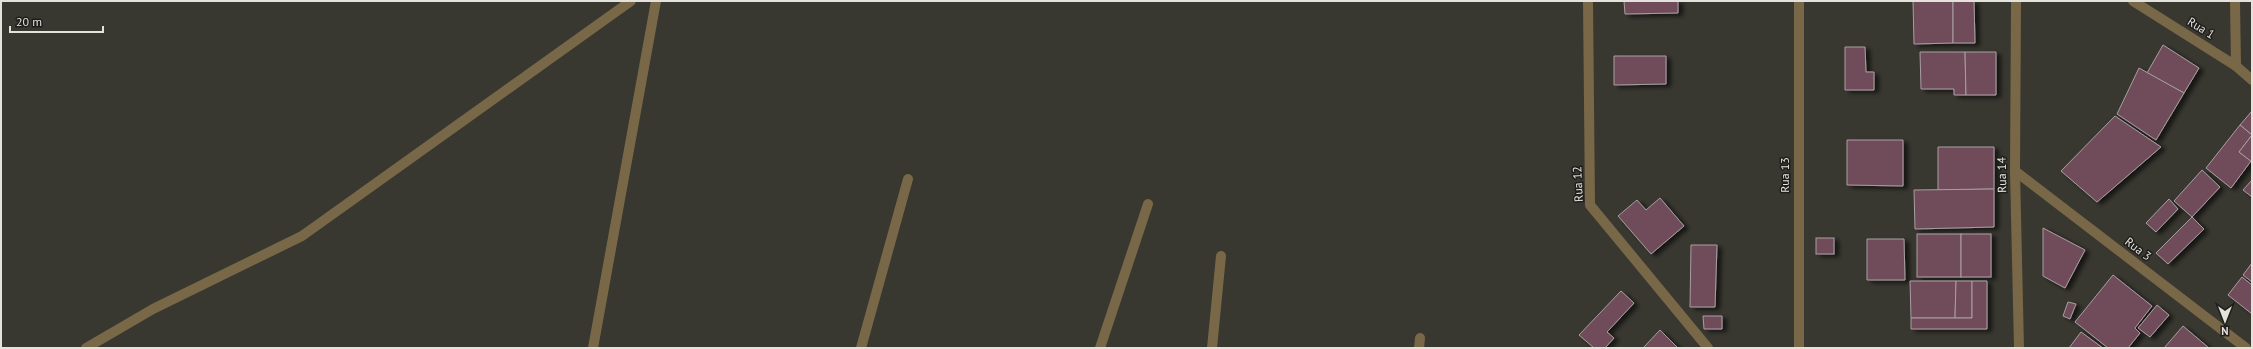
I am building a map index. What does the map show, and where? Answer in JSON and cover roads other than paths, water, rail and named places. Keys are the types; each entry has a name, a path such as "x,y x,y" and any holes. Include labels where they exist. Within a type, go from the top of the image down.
{"street":[{"path":"86,348 153,309 302,236 631,1"},
{"path":"593,348 656,1"},
{"name":"Rua 12","path":"1588,1 1590,204 1708,348"},
{"name":"Rua 13","path":"1799,1 1799,348"},
{"name":"Rua 14","path":"2016,1 2015,170 2019,348"},
{"name":"Rua 1","path":"2134,1 2236,66 2252,80"},
{"path":"2235,1 2236,66"},
{"name":"Rua 3","path":"2015,170 2246,348"},
{"path":"861,348 908,179"},
{"path":"1100,348 1148,204"},
{"path":"1212,348 1221,256"}]}
